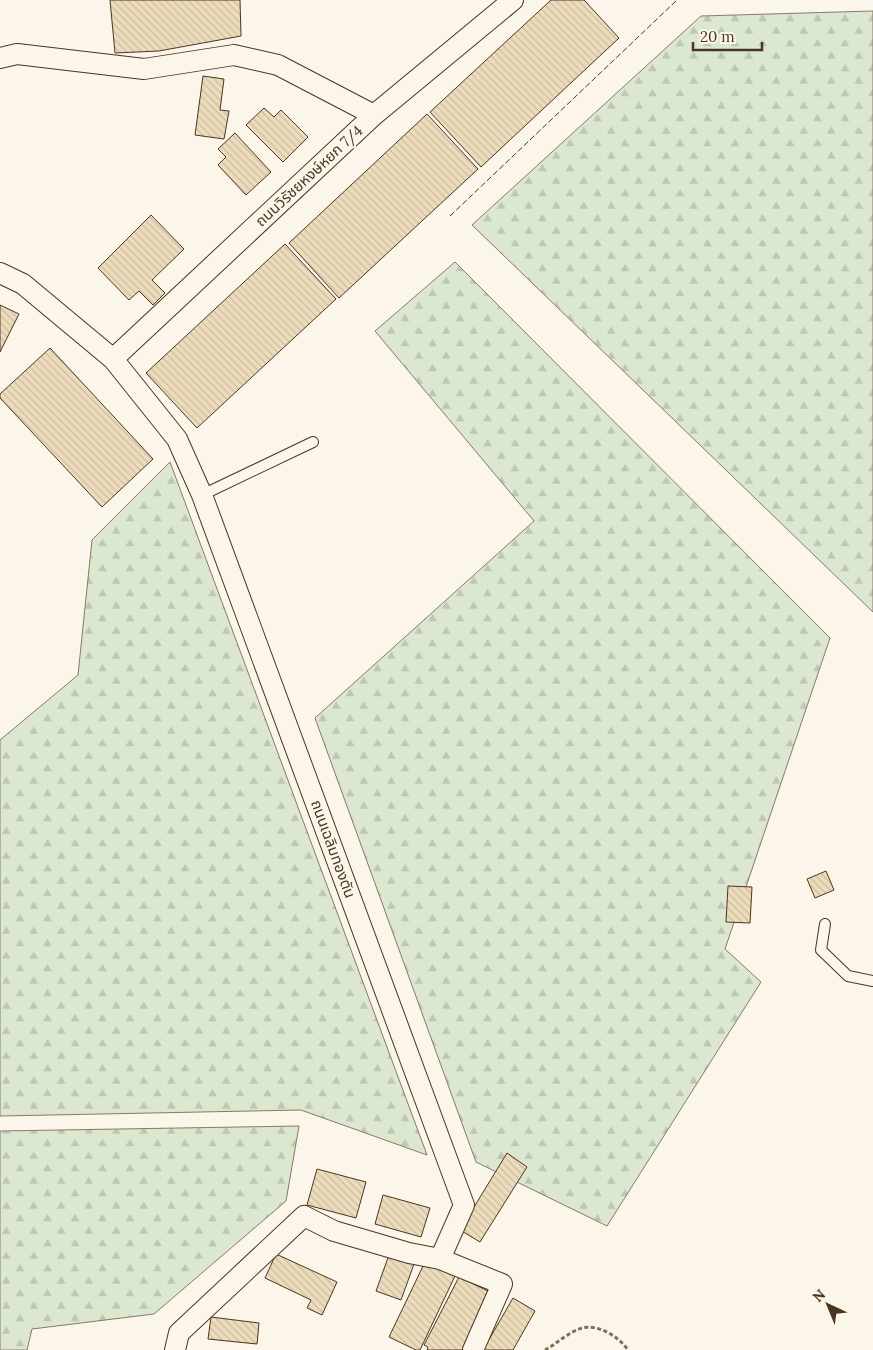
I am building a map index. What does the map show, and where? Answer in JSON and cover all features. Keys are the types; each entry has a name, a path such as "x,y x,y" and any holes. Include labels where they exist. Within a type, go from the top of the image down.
{"street":[{"name":"ถนนวิรัชยหงษ์หยก 7/4","path":"113,359 374,115 512,0"},
{"path":"0,58 17,54 144,69 234,56 278,64 374,115"},
{"name":"ถนนเฉลิมทองตัน","path":"0,273 22,284 113,359 177,439 202,495 464,1205 440,1259"},
{"path":"175,1350 179,1333 304,1216 334,1231 409,1253 440,1259 502,1284 473,1350"}],"lane":[{"path":"202,495 313,442"},
{"path":"825,924 822,950 848,976 873,981"}],"path":[{"path":"545,1350 582,1328 602,1330 621,1338 628,1350"}],"green space":[{"path":"873,11 873,612 472,225 701,16"},
{"path":"455,262 830,638 725,949 761,982 607,1226 476,1162 315,718 534,521 375,331"},
{"path":"170,462 427,1155 301,1110 0,1116 0,740 78,675 92,540"},
{"path":"299,1126 286,1201 154,1314 32,1329 27,1350 0,1350 0,1131"}],"building":[{"path":"110,0 240,0 241,36 159,51 115,53"},
{"path":"551,0 584,0 619,38 481,167 430,112"},
{"path":"203,76 224,79 220,110 229,111 224,139 195,135"},
{"path":"264,108 274,117 281,110 308,137 283,162 246,125"},
{"path":"427,114 478,169 339,298 289,243"},
{"path":"235,133 271,172 246,195 218,165 226,157 218,149"},
{"path":"151,215 184,249 152,280 165,293 153,305 139,291 129,300 98,268"},
{"path":"285,244 336,299 197,428 146,373"},
{"path":"0,305 19,314 0,352"},
{"path":"50,348 153,459 102,507 0,398 0,394"},
{"path":"826,871 834,890 815,898 807,879"},
{"path":"728,886 752,887 750,923 726,922"},
{"path":"507,1153 527,1167 480,1242 460,1230"},
{"path":"317,1169 366,1182 356,1218 307,1205"},
{"path":"383,1195 430,1208 421,1237 375,1224"},
{"path":"276,1254 337,1282 322,1315 307,1308 311,1300 265,1278"},
{"path":"389,1255 414,1264 401,1300 376,1291"},
{"path":"425,1262 455,1276 420,1350 416,1350 389,1337"},
{"path":"459,1277 492,1293 463,1350 427,1350 428,1347 424,1345"},
{"path":"513,1298 535,1311 513,1350 483,1350"},
{"path":"211,1317 259,1323 257,1344 208,1339"}],"fence":[{"path":"450,216 677,0"}]}
